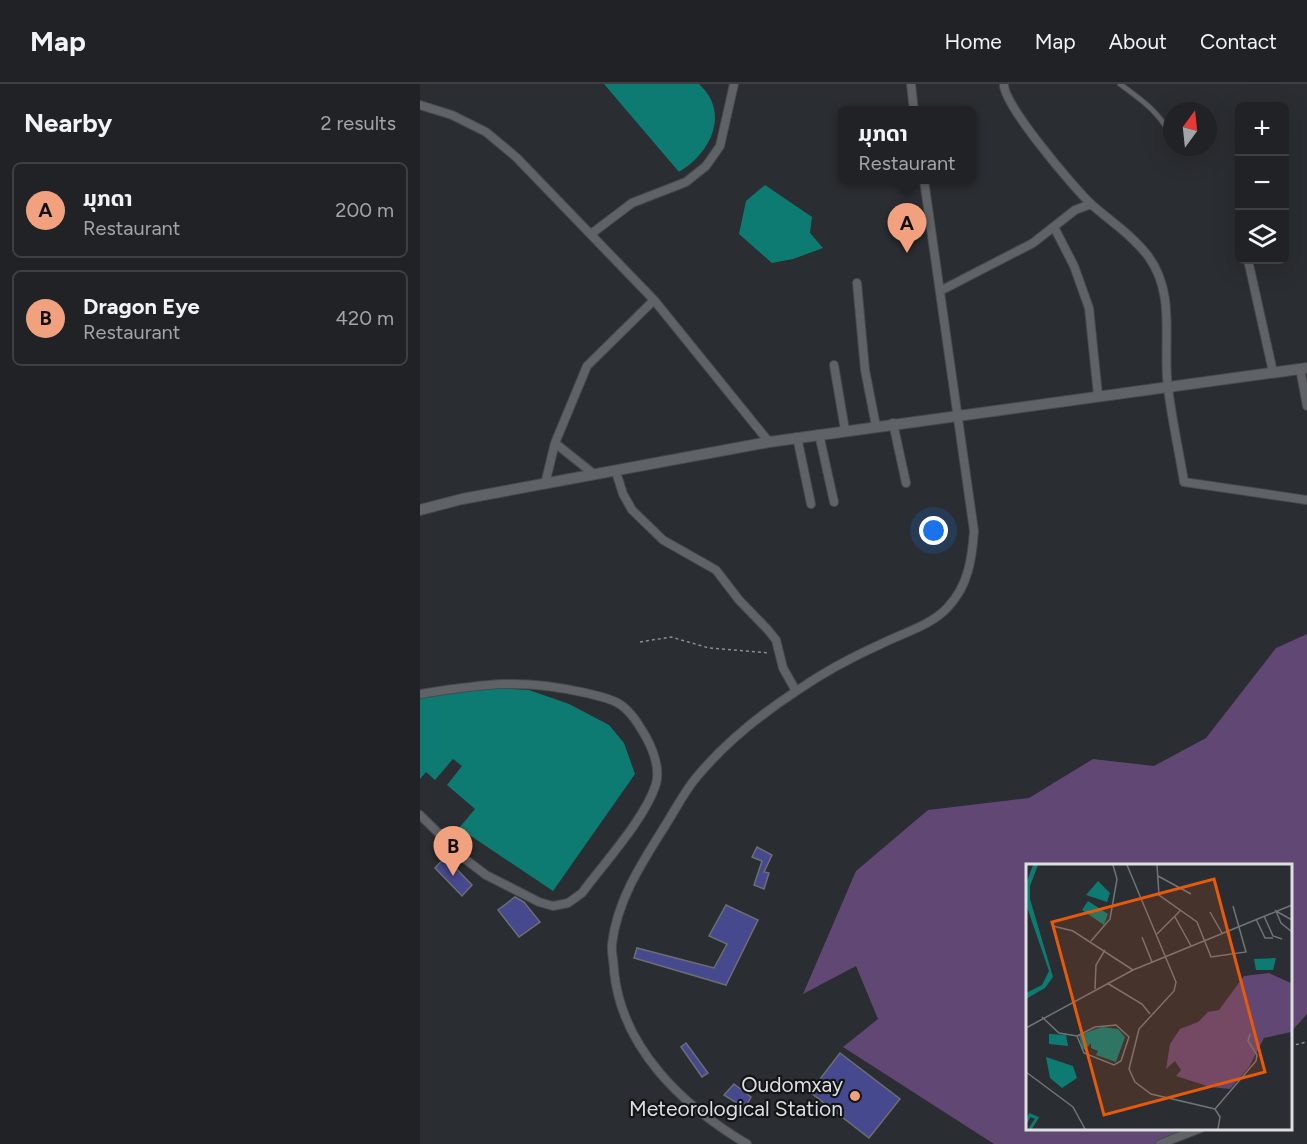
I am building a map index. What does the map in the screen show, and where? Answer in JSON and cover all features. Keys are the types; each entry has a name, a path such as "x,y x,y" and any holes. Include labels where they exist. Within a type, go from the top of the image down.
{"street":[{"path":"591,234 632,203 686,182 706,166 720,146 734,84"},
{"path":"911,84 913,106"},
{"path":"1004,84 1004,90 1014,112 1091,204 1140,245 1163,283 1166,302 1168,386 1184,483 1307,500"},
{"path":"420,105 452,115 486,132 516,157 654,300 769,441"},
{"path":"747,1144 690,1104 642,1049 624,1016 615,981 612,945 620,909 638,869 694,780 721,751 796,691 846,660 931,620 948,607 963,586 972,560 974,531 925,184"},
{"path":"940,291 1007,258 1076,210 1091,204"},
{"path":"1054,227 1074,266 1089,308 1098,395"},
{"path":"1249,264 1274,372"},
{"path":"858,283 866,370 876,426"},
{"path":"545,484 555,443 587,366 654,300"},
{"path":"834,365 844,430"},
{"path":"420,510 462,499 769,441 1303,368 1307,406"},
{"path":"892,423 906,483"},
{"path":"819,434 834,502"},
{"path":"798,437 811,504"},
{"path":"555,443 595,475"},
{"path":"616,471 623,494 632,510 663,540 716,570 739,600 768,630 776,640 783,668 796,691"},
{"path":"420,694 495,682 549,685 605,698 620,703 636,721 650,744 658,770 657,782 648,804 582,893 568,903 552,906 539,902 486,875 465,859 420,815"},
{"path":"1160,1144 1198,1129"}],"lane":[{"path":"1120,84 1150,106 1163,121"}],"path":[{"path":"640,642 671,637 710,648 770,653 773,660"},
{"path":"1292,1046 1307,1042"}],"shaded area":[{"path":"604,84 699,84 709,95 714,107 715,120 713,132 700,155 679,172"},
{"path":"765,185 812,217 810,233 823,248 793,259 772,263 739,234 746,201"},
{"path":"1307,634 1307,1014 1292,1031 1292,864 1026,864 1026,1129 1188,1129 1164,1144 994,1144 843,1047 878,1019 856,966 803,994 856,871 928,810 1029,798 1093,759 1154,766 1206,738 1276,648"},
{"path":"480,687 529,690 569,704 609,725 624,743 635,774 553,891 459,828 475,809 447,785 462,766 453,759 435,780 426,772 420,779 420,698"}],"building":[{"path":"757,847 772,855 764,872 769,873 764,889 754,885 762,861 752,857"},
{"path":"445,857 472,885 462,896 435,868"},
{"path":"515,897 524,902 540,922 519,937 498,910"},
{"path":"726,905 758,920 726,985 634,958 637,948 714,968 727,944 709,936"},
{"path":"686,1043 708,1073 702,1077 681,1047"},
{"name":"Oudomxay Meteorological Station","path":"840,1053 900,1099 869,1138 810,1092"},
{"path":"734,1084 751,1097 745,1108 724,1095"}],"place":[{"name":"ມຸກດາ","path":"907,253"},
{"name":"Dragon Eye","path":"453,876"},
{"name":"Oudomxay Meteorological Station","path":"855,1096"}]}
